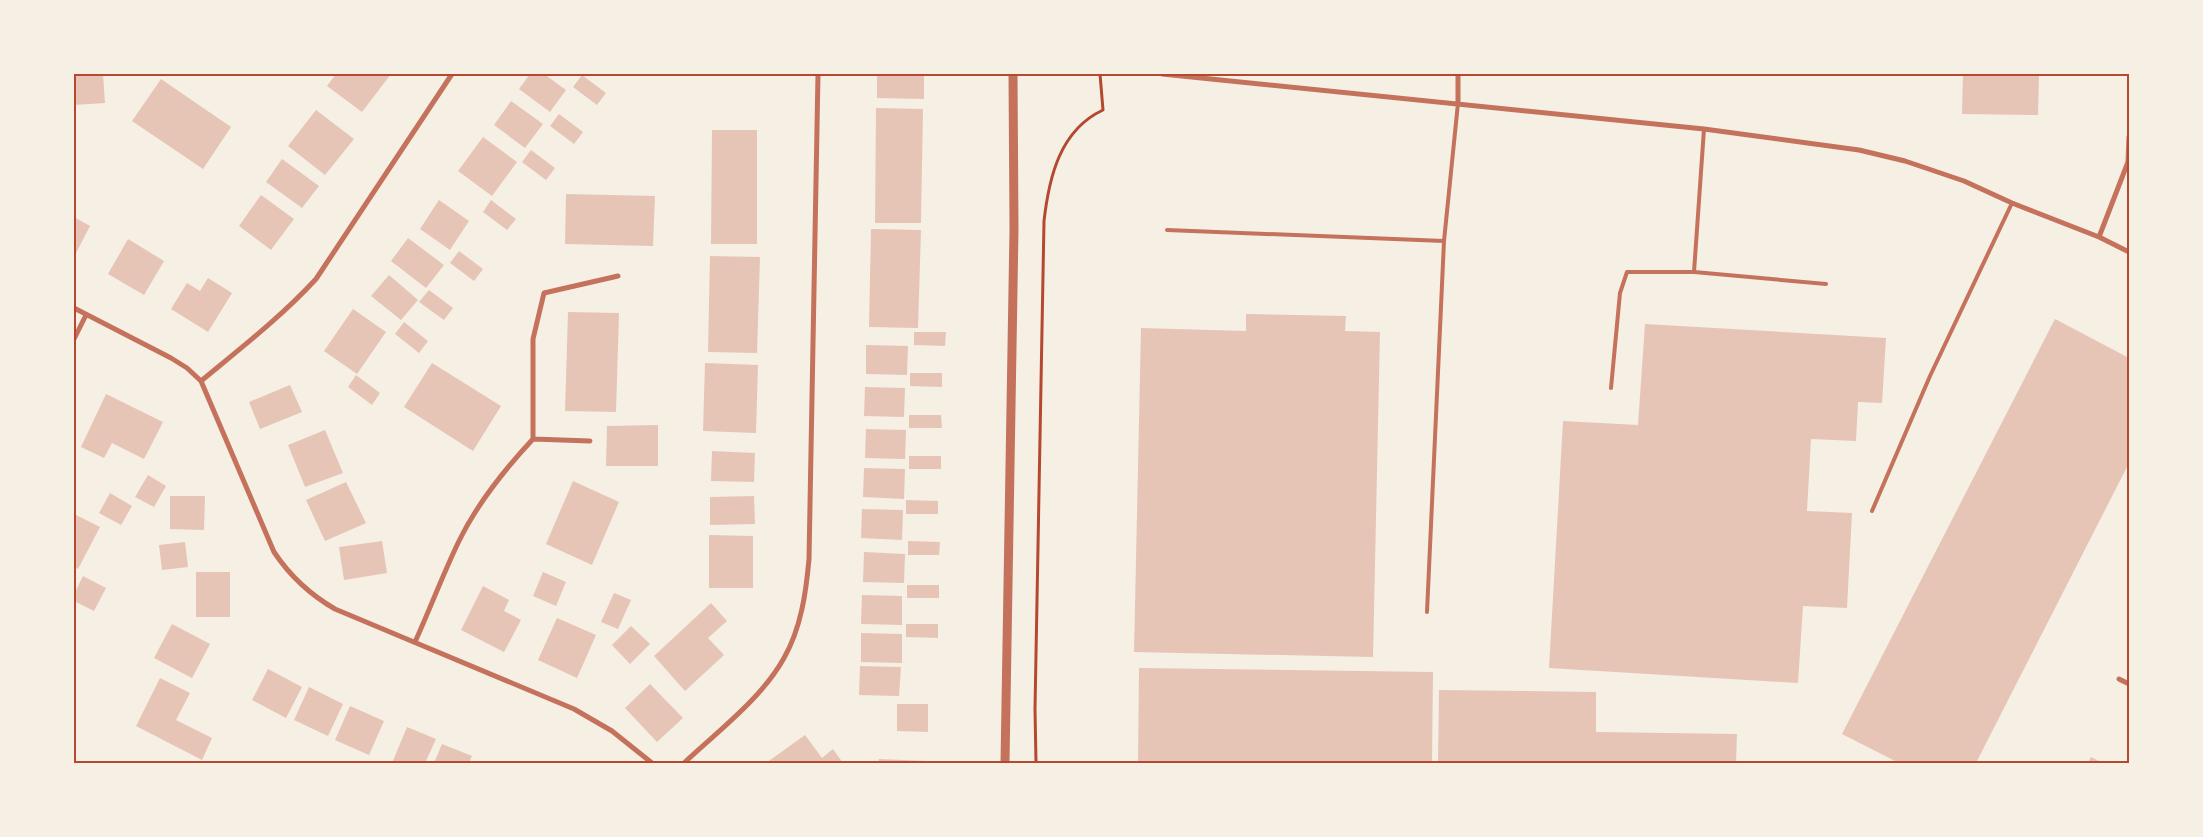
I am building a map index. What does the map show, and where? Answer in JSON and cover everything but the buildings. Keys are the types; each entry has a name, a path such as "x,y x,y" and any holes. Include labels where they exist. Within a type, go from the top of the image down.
{"street":[{"path":"201,381 271,324 316,279 452,74"},
{"path":"684,763 753,698 769,678 784,658 802,608 810,559 818,74"},
{"path":"1005,763 1014,220 1013,74"},
{"path":"1162,74 1704,128 1859,150 1905,161 1964,181 2012,203 2099,237 2129,252"},
{"path":"1458,74 1458,103"},
{"path":"2099,237 2128,162 2129,137"},
{"path":"415,642 459,540 513,460 533,439 533,339 544,293 618,276"},
{"path":"74,308 171,358 188,368 201,381 274,552 287,571 320,600 574,709 612,731 652,763"},
{"path":"74,339 86,315"},
{"path":"533,439 590,441"},
{"path":"2119,679 2129,684"}],"lane":[{"path":"1427,612 1444,241 1458,103"},
{"path":"1694,272 1704,128"},
{"path":"1872,511 1930,376 2012,203"},
{"path":"1167,230 1444,241"},
{"path":"1611,388 1620,293 1628,272 1694,272 1826,284"}],"path":[{"path":"1036,763 1035,708 1044,221 1047,191 1053,170 1061,154 1078,126 1103,110 1100,74"}]}
